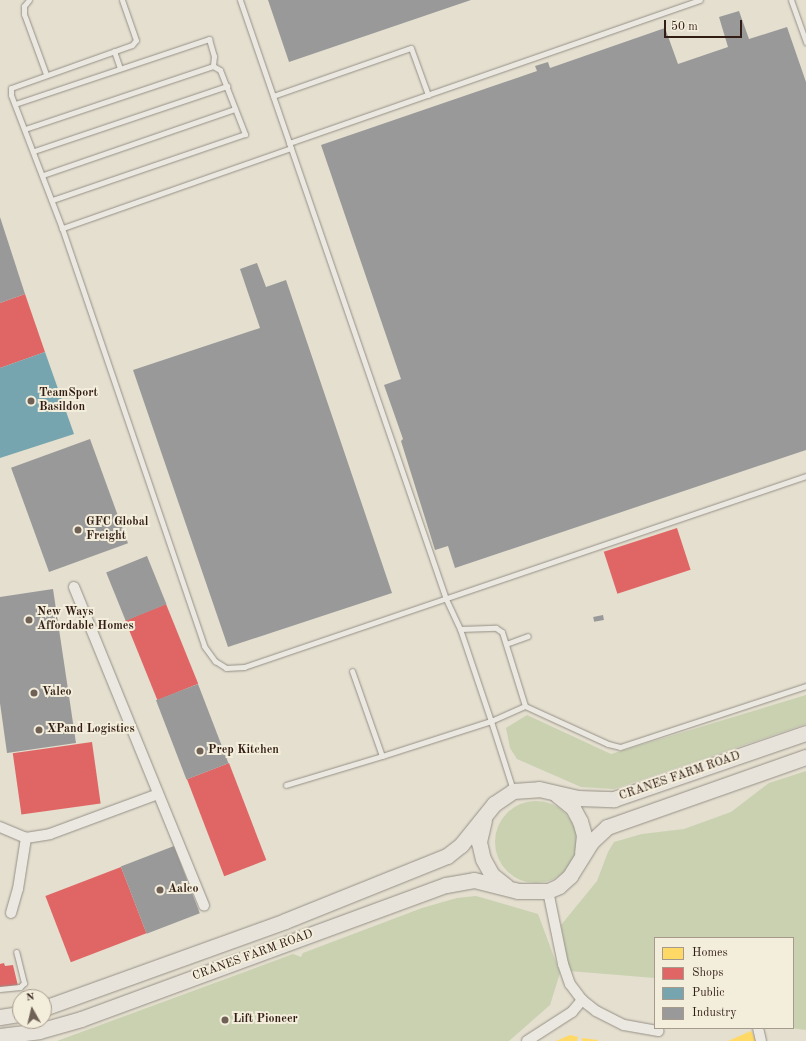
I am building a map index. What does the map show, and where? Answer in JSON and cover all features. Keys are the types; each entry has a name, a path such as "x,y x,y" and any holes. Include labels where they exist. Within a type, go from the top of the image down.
{"main road":[{"name":"CRANES FARM ROAD","path":"52,1005 285,921 439,860 461,845 498,800 514,791 532,788 589,800 623,797 806,733"},
{"name":"CRANES FARM ROAD","path":"0,1036 39,1031 81,1019 446,885 474,880 506,886 531,893 548,891 559,886 578,864 591,842 607,827 806,757"},
{"name":"CRANES FARM ROAD","path":"551,792 573,808 580,821 583,841 578,864"},
{"name":"CRANES FARM ROAD","path":"487,813 479,842 483,860 492,875 506,886"},
{"path":"0,1017 12,1015"}],"street":[{"path":"74,587 204,906"},
{"path":"0,827 26,838 50,834 158,794"},
{"path":"11,913 18,889 26,838"},
{"path":"548,891 563,964 570,984 582,1000 596,1011 624,1025 658,1031"},
{"path":"527,1041 572,1012 582,1000"},
{"path":"759,1029 761,1041"}],"lane":[{"path":"29,0 24,6 24,14 46,74"},
{"path":"122,0 136,40 132,45 46,74 11,88 15,104 62,228 204,646 215,661 226,668 244,667 806,476"},
{"path":"240,0 446,599 460,630 514,791"},
{"path":"62,228 428,95 700,0"},
{"path":"791,0 806,42"},
{"path":"15,104 209,39 214,56 212,66"},
{"path":"273,96 411,48 428,95"},
{"path":"114,51 120,68"},
{"path":"25,129 212,66 220,70 227,86 245,134 52,200"},
{"path":"34,151 227,86"},
{"path":"43,175 235,109"},
{"path":"460,630 496,628 502,632 526,706 608,744 620,747 806,686"},
{"path":"506,644 528,636"},
{"path":"352,671 382,756"},
{"path":"286,785 491,721 526,706"},
{"path":"0,989 20,987 24,983 16,952"}],"green space":[{"path":"806,695 806,724 614,789 581,787 517,759 510,748 506,728 527,715 611,754"},
{"path":"806,771 806,1030 794,1028 794,937 654,937 654,978 569,971 561,925 597,881 608,852 614,842 642,834 684,829 731,812 769,783"},
{"path":"528,801 544,801 559,808 570,819 577,834 577,850 574,858 565,871 552,880 544,883 528,883 513,876 502,865 495,850 495,834 502,819 513,808"},
{"path":"476,896 538,914 560,973 550,1005 509,1041 57,1041 293,954 301,957 303,953 422,908 457,898"}],"building: Homes":[{"path":"751,1031 756,1041 728,1041"},
{"path":"570,1035 578,1037 577,1041 556,1041"},
{"path":"582,1038 598,1040 598,1041 582,1041"}],"building: Shops":[{"path":"25,294 45,352 0,368 0,303"},
{"path":"677,528 691,570 617,594 604,552"},
{"path":"166,604 198,684 157,700 125,620"},
{"path":"92,742 101,803 21,815 13,753"},
{"path":"229,763 266,860 224,876 187,779"},
{"path":"121,867 146,933 71,962 45,896"},
{"path":"4,963 5,966 13,965 18,986 0,988 0,964"}],"building: Public":[{"name":"TeamSport Basildon","path":"45,352 74,434 0,458 0,368"}],"building: Industry":[{"path":"268,0 471,0 289,62"},
{"path":"739,11 749,39 787,27 806,82 806,450 455,568 448,546 435,550 401,441 403,439 384,385 401,379 321,145 537,71 535,66 548,62 550,68 665,28 678,64 728,47 719,17"},
{"path":"0,217 25,294 0,303"},
{"path":"257,263 266,287 286,280 392,593 228,647 133,370 260,328 240,269"},
{"path":"90,439 128,543 49,572 11,468"},
{"path":"147,556 166,604 126,621 106,572"},
{"path":"53,589 76,743 7,753 0,703 0,597"},
{"path":"603,615 604,620 594,622 593,617"},
{"path":"198,684 228,763 186,779 156,700"},
{"name":"Aalco","path":"174,846 200,913 147,934 121,866"}],"place":[{"name":"TeamSport Basildon","path":"31,401"},
{"name":"GFC Global Freight","path":"78,530"},
{"name":"New Ways Affordable Homes","path":"29,620"},
{"name":"Valeo","path":"34,693"},
{"name":"XPand Logistics","path":"39,730"},
{"name":"Prep Kitchen","path":"200,751"},
{"name":"Aalco","path":"160,890"},
{"name":"Lift Pioneer","path":"225,1020"}]}
